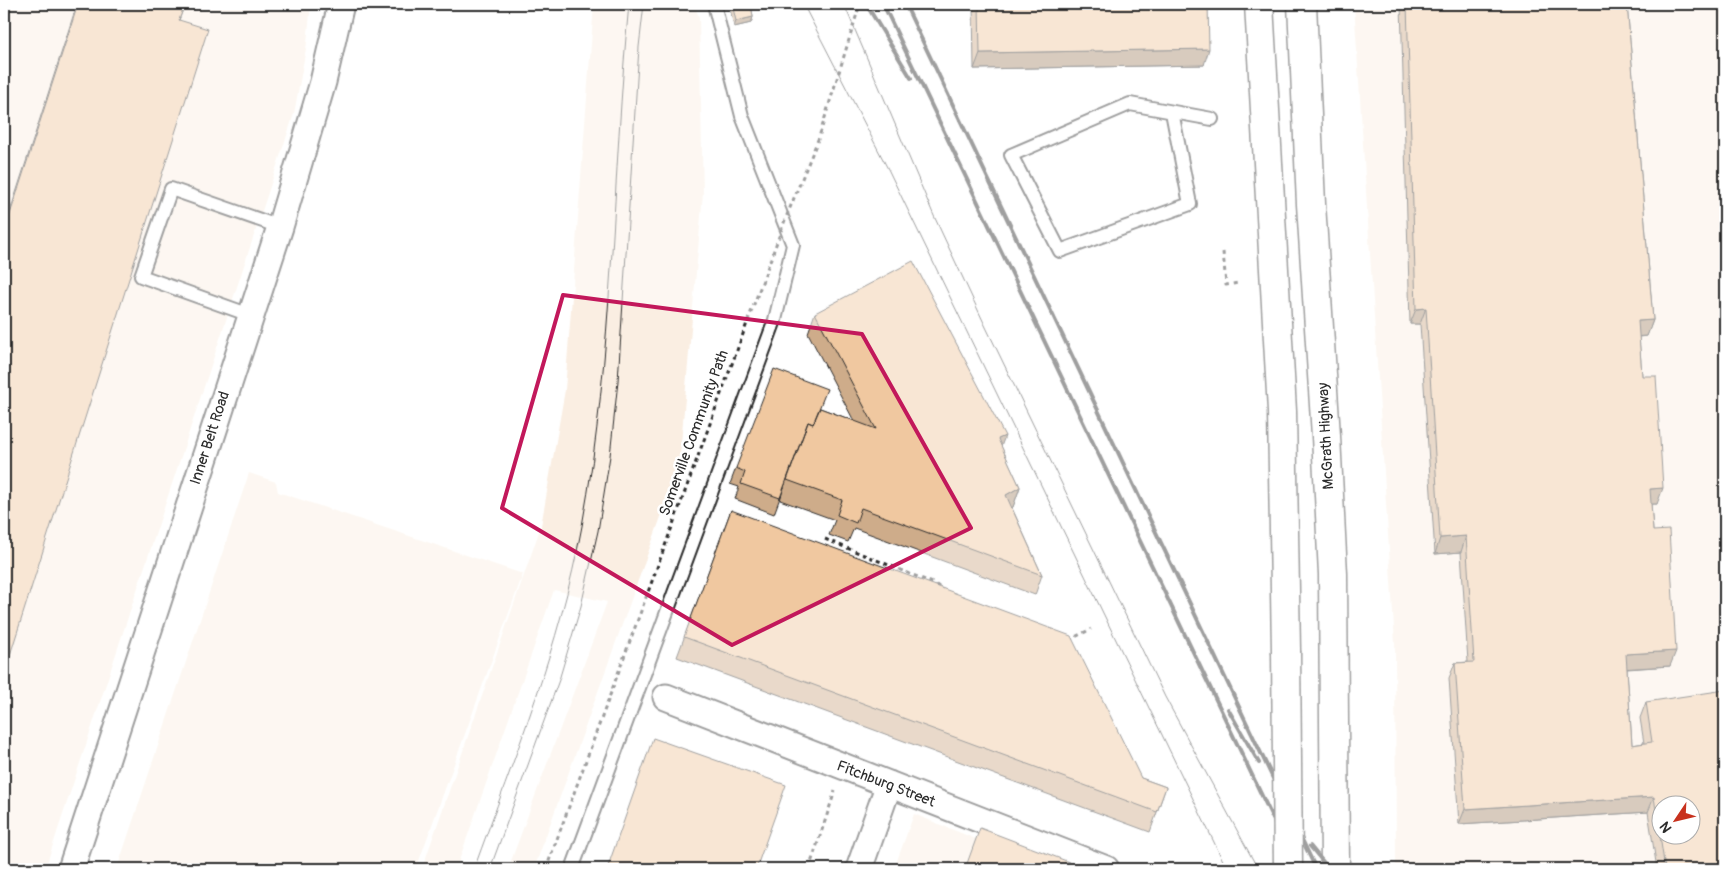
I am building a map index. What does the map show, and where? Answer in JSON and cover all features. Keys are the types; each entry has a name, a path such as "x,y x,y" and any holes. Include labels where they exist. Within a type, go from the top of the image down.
{"highway":[{"path":"1258,4 1282,402 1288,869"},
{"name":"McGrath Highway","path":"1302,4 1311,204 1329,489 1335,664 1335,869"}],"street":[{"name":"Inner Belt Road","path":"71,869 280,227 323,82 341,4"},
{"name":"Fitchburg Street","path":"666,697 1106,869"},
{"path":"859,869 889,784"}],"lane":[{"path":"572,869 775,320 793,245 742,116 714,4"},
{"path":"1172,112 1190,204 1060,251 1011,155 1130,104 1212,119"},
{"path":"250,315 141,276 171,190 280,227"}],"path":[{"name":"Somerville Community Path","path":"546,869 772,256 819,137 860,4"},
{"path":"1223,252 1226,285 1240,283"},
{"path":"825,539 935,584 946,594"},
{"path":"1067,641 1091,630"},
{"path":"809,869 843,767"}],"highlighted area":[{"path":"563,295 862,334 971,528 732,645 502,508"}],"shaded area":[{"path":"4,4 311,4 307,43 294,114 45,869 4,869"},
{"path":"594,4 694,4 699,17 703,193 679,467 534,869 508,869 607,602 554,590 456,869 422,869 541,526 565,390"},
{"path":"1354,4 1725,4 1725,869 1396,869 1395,644"},
{"path":"249,473 276,482 278,492 523,574 416,869 117,869"},
{"path":"914,814 1050,869 894,869"}],"building":[{"path":"78,4 185,4 179,20 208,29 4,674 4,233"},
{"path":"732,4 751,4 753,17 736,21"},
{"path":"979,4 1208,4 1209,49 980,53"},
{"path":"1407,4 1627,4 1653,320 1638,321 1642,376 1656,376 1663,488 1650,489 1653,531 1669,530 1676,651 1626,654 1632,745 1652,742 1646,702 1725,690 1725,869 1665,869 1661,846 1702,846 1702,796 1652,796 1465,809 1455,663 1474,662 1466,536 1440,538 1426,308 1416,309"},
{"path":"913,261 1005,436 998,439 1020,487 1006,495 1042,575 861,508 856,523 837,515 842,500 787,480 808,422 813,424 820,408 876,429 815,313"},
{"path":"774,369 827,389 813,424 808,422 780,498 741,484 745,472 736,468"},
{"path":"731,510 1071,636 1141,778 1166,787 1157,812 684,637"},
{"path":"653,738 786,785 756,869 607,869"},
{"path":"980,828 1069,862 1067,869 965,869"}],"tram line":[{"path":"474,869 549,657 562,614 582,526 593,461 606,331 629,4"},
{"path":"490,869 559,680 581,606 598,531 610,456 618,381 639,47 644,4"},
{"path":"803,4 889,171 1227,869"},
{"path":"844,4 934,216 984,323 1165,697 1258,869"}],"railway":[{"path":"866,4 911,78"},
{"path":"883,4 1297,869"},
{"path":"905,4 1316,869"},
{"path":"1228,709 1259,763"},
{"path":"1310,846 1329,869"}]}
